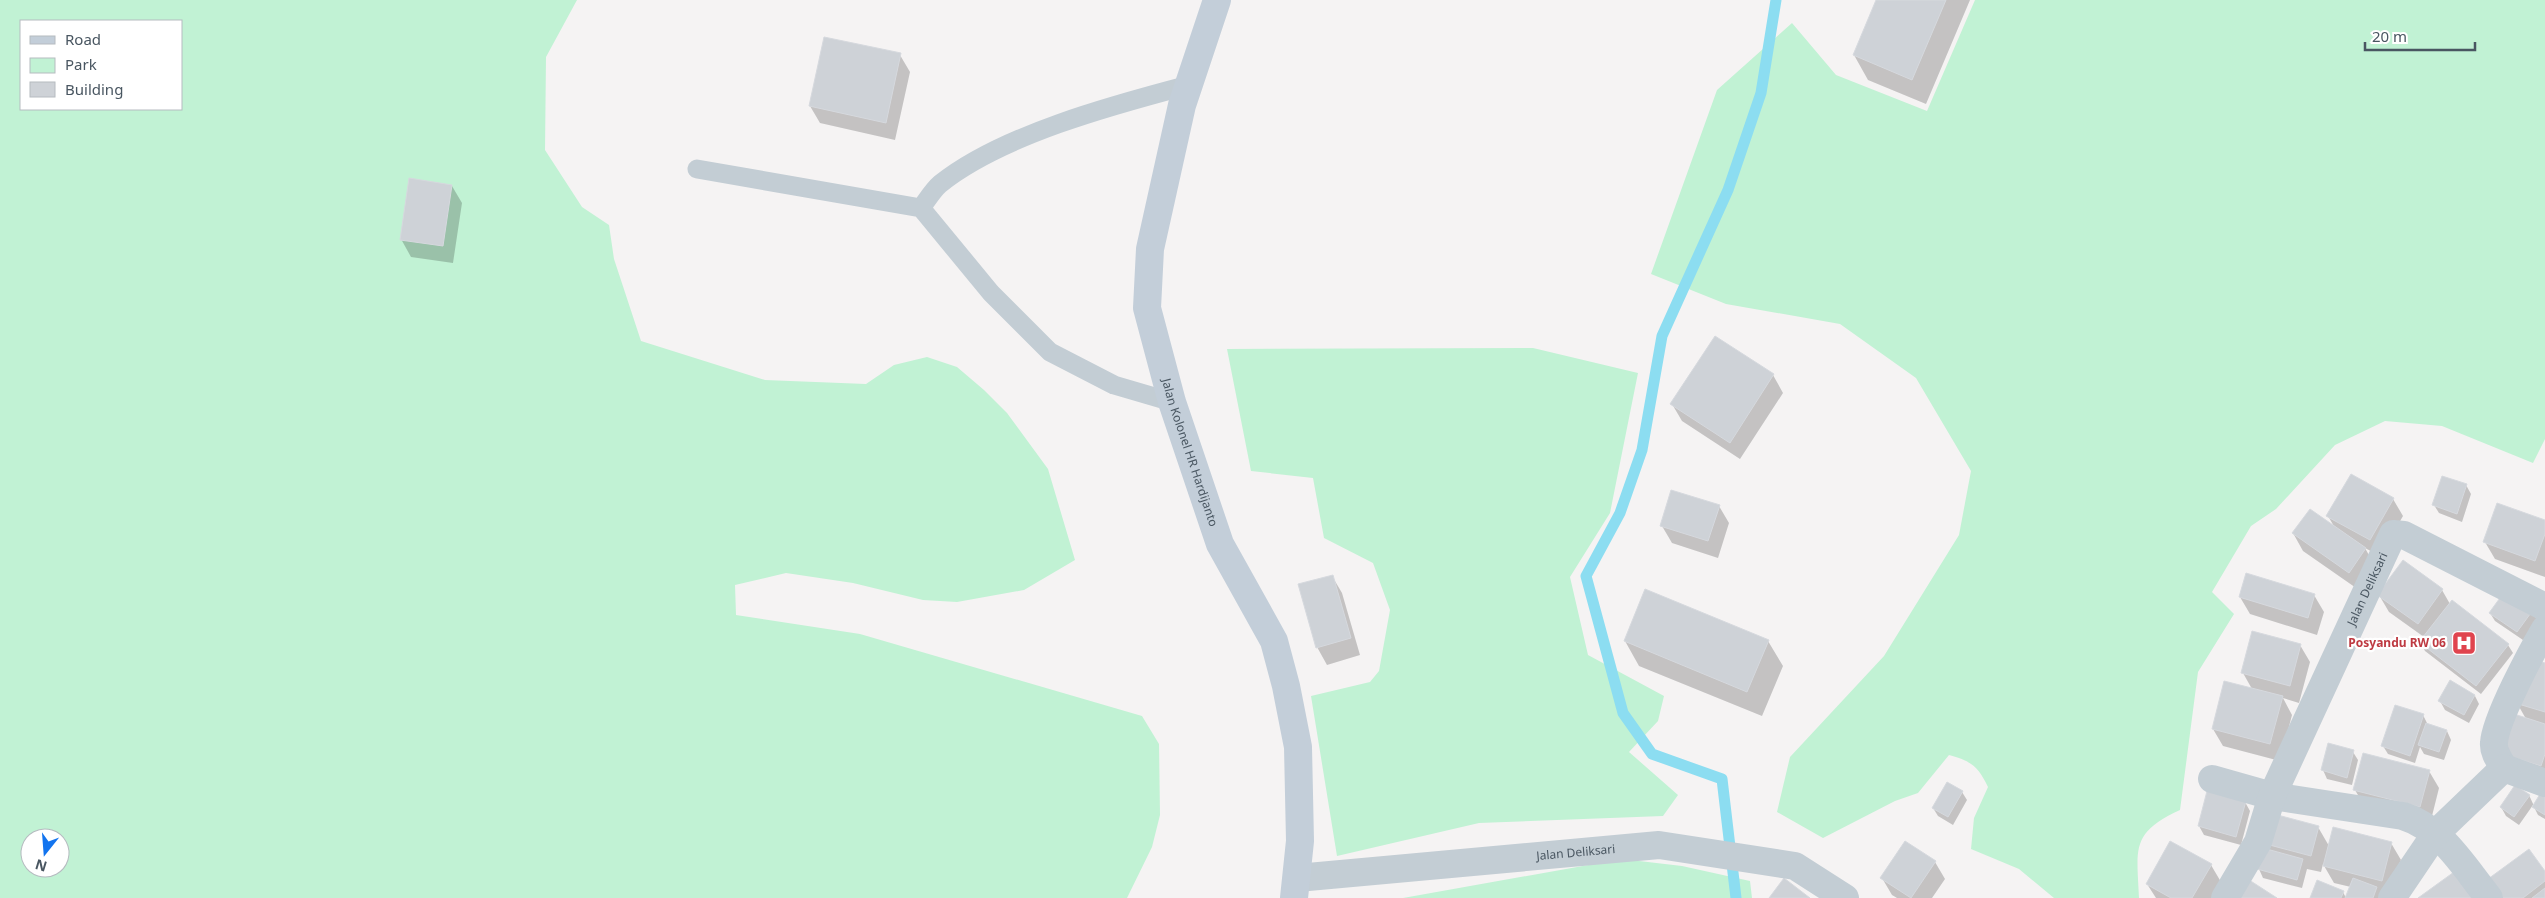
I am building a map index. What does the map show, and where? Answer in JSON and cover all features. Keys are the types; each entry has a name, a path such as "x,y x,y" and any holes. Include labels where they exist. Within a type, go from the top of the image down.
{"main road":[{"name":"Jalan Kolonel HR Hardijanto","path":"1217,0 1182,105 1150,249 1147,308 1172,402 1220,544 1274,641 1286,686 1298,747 1300,841 1296,888"}],"street":[{"name":"Jalan Deliksari","path":"2272,796 2393,534 2404,535 2545,607"},
{"path":"2545,629 2535,645 2499,724 2494,744 2496,754 2504,768 2545,783"},
{"path":"2392,898 2436,833 2504,768"},
{"path":"2212,778 2272,796 2403,816 2417,820 2436,833 2489,898"},
{"path":"2225,898 2258,842 2272,796"},
{"name":"Jalan Deliksari","path":"1296,888 1659,845 1795,866 1845,898"}],"lane":[{"path":"921,208 938,185 961,169 1013,142 1123,103 1189,85"},
{"path":"697,169 921,208 991,293 1050,352 1114,385 1172,402"}],"green space":[{"path":"0,0 577,0 546,57 545,150 582,207 609,225 614,259 641,341 765,380 866,384 894,365 927,357 957,367 1007,413 1048,469 1075,560 1024,590 957,602 923,600 853,583 786,573 735,585 736,615 860,634 1142,716 1159,744 1160,815 1152,847 1127,898 0,898"},
{"path":"1975,0 2545,0 2545,439 2533,463 2442,426 2385,421 2335,445 2276,509 2251,526 2212,592 2234,614 2198,672 2180,810 2152,827 2140,844 2138,855 2139,898 2054,898 2019,869 1971,849 1974,818 1988,787 1981,774 1973,765 1949,755 1918,793 1895,801 1823,838 1777,812 1790,757 1884,656 1959,535 1971,471 1916,378 1840,324 1726,304 1651,274 1717,90 1792,23 1836,75 1927,111"},
{"path":"1533,348 1638,373 1610,513 1570,577 1588,655 1664,696 1658,721 1629,752 1678,795 1663,816 1479,823 1337,856 1311,696 1370,682 1379,671 1390,610 1373,563 1324,538 1313,478 1251,471 1227,349"},
{"path":"1622,859 1682,866 1750,881 1752,898 1403,898"}],"building":[{"path":"1876,0 1946,0 1912,80 1853,55"},
{"path":"824,37 901,53 886,123 809,106"},
{"path":"409,178 452,185 443,246 400,240"},
{"path":"1715,336 1774,374 1730,443 1670,404"},
{"path":"2351,474 2394,498 2370,540 2326,516"},
{"path":"2442,476 2467,484 2457,514 2432,505"},
{"path":"1671,490 1720,505 1708,541 1660,526"},
{"path":"2497,503 2545,520 2545,534 2535,561 2483,542"},
{"path":"2310,509 2366,548 2349,573 2292,533"},
{"path":"2403,560 2443,589 2418,624 2377,595"},
{"path":"2246,573 2315,594 2308,618 2239,597"},
{"path":"1333,575 1351,638 1316,648 1298,584"},
{"path":"1645,589 1769,640 1747,692 1624,641"},
{"path":"2505,591 2533,610 2517,632 2489,613"},
{"name":"Posyandu RW 06","path":"2452,600 2509,644 2476,686 2419,642"},
{"path":"2252,631 2301,644 2290,686 2241,673"},
{"path":"2530,658 2545,663 2545,712 2515,703"},
{"path":"2450,680 2475,695 2464,715 2438,701"},
{"path":"2224,681 2283,696 2270,744 2212,729"},
{"path":"2395,705 2424,714 2410,756 2381,746"},
{"path":"2511,713 2545,724 2545,754 2541,766 2499,753"},
{"path":"2426,723 2447,730 2439,752 2418,745"},
{"path":"2328,743 2354,750 2347,778 2321,770"},
{"path":"2363,753 2430,770 2420,807 2353,790"},
{"path":"1947,782 1963,791 1948,817 1932,808"},
{"path":"2515,785 2530,795 2514,817 2500,807"},
{"path":"2545,786 2545,815 2532,807"},
{"path":"2207,791 2246,801 2236,837 2198,826"},
{"path":"2270,813 2319,826 2311,856 2262,843"},
{"path":"2333,827 2392,842 2382,881 2323,866"},
{"path":"1905,841 1936,861 1911,898 1880,878"},
{"path":"2170,841 2212,864 2192,898 2171,898 2146,884"},
{"path":"2263,848 2303,859 2297,880 2257,869"},
{"path":"2529,849 2545,871 2545,881 2523,898 2503,898 2488,879"},
{"path":"2454,872 2473,898 2418,898"},
{"path":"2243,876 2277,898 2229,898"},
{"path":"1784,878 1810,898 1769,898"},
{"path":"2353,878 2377,887 2373,898 2345,898"},
{"path":"2317,880 2344,891 2341,898 2310,898"},
{"path":"2545,888 2545,898 2532,898"}],"waterway":[{"path":"1736,898 1722,779 1652,754 1623,713 1586,576 1620,513 1642,450 1662,336 1728,190 1761,93 1776,0"}],"place":[{"name":"Posyandu RW 06","path":"2464,643"}]}
